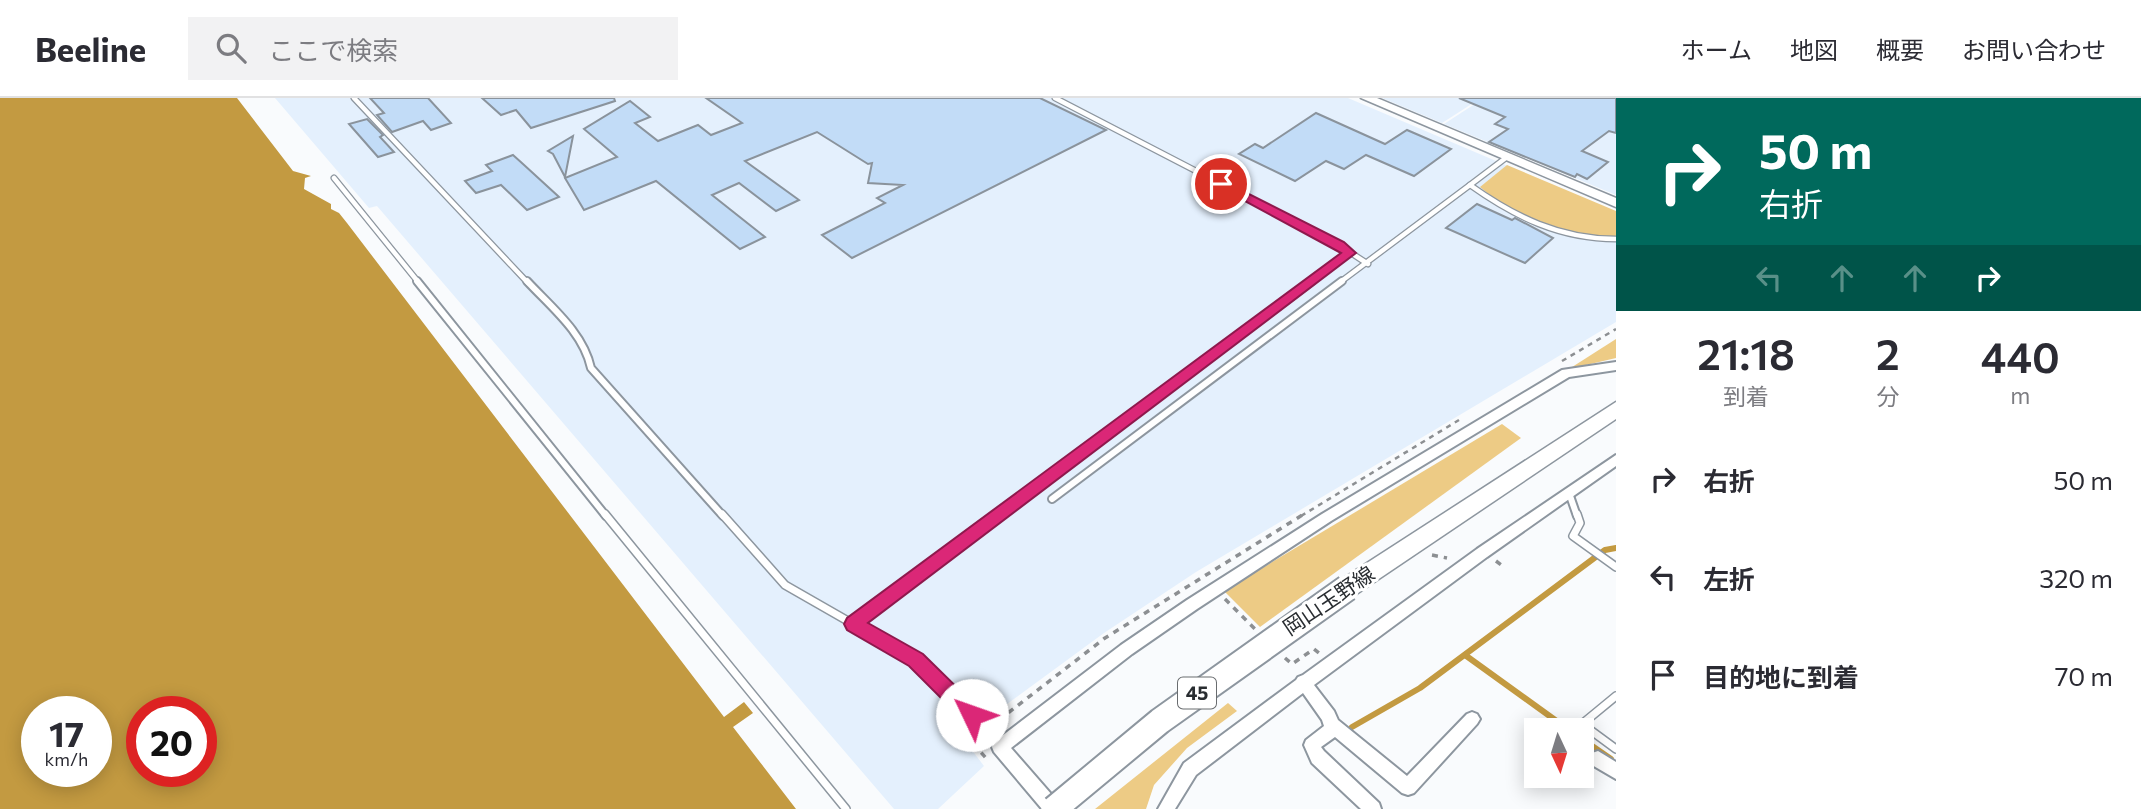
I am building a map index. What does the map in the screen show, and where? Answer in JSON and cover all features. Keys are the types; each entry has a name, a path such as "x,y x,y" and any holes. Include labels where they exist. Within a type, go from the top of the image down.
{"main road":[{"name":"岡山玉野線","path":"1054,809 1126,747 1228,670 1616,409"}],"street":[{"path":"1367,98 1616,203"},
{"path":"1054,809 1000,747 1006,742 1104,666 1289,540 1566,373 1616,366"},
{"path":"1166,809 1190,769 1303,682 1616,460"},
{"path":"1303,682 1329,716 1333,729 1312,745 1318,757 1373,809"},
{"path":"1332,725 1408,787 1472,719"},
{"path":"1598,759 1616,771"}],"lane":[{"path":"354,98 578,336 587,349 591,368 785,585 916,660 941,688 1006,742"},
{"path":"1055,98 1327,238 1368,264"},
{"path":"1052,499 1507,157"},
{"path":"334,178 767,715 846,809"},
{"path":"1470,185 1501,207 1536,225 1576,236 1616,239"},
{"path":"853,624 1350,253"},
{"path":"1569,493 1580,523 1573,536 1616,567"},
{"path":"1616,696 1582,724 1616,749"}],"path":[{"path":"1432,555 1448,559 1457,553"},
{"path":"1493,559 1504,567"}],"shaded area":[{"path":"0,98 237,98 293,171 311,176 305,178 304,189 331,204 331,209 339,213 347,223 724,717 744,702 753,713 733,727 796,809 0,809"},
{"path":"275,98 1348,98 1616,212 1616,322 1196,572 1104,633 962,737 984,766 938,809 894,809 377,206 369,208"},
{"path":"1382,98 1481,98 1442,123"},
{"path":"1484,98 1616,98 1616,195 1444,124"},
{"path":"1507,165 1616,211 1616,236 1580,234 1544,224 1510,208 1480,187"},
{"path":"1616,339 1616,358 1569,369"},
{"path":"1502,424 1521,438 1260,627 1224,591"},
{"path":"1228,703 1237,711 1187,748 1154,785 1146,809 1095,809"}],"building":[{"path":"370,98 428,98 451,123 431,130 423,121 392,132 377,115 384,113"},
{"path":"482,98 614,98 615,101 531,128 516,110 501,115"},
{"path":"706,98 1040,98 1106,130 852,258 822,235 885,203 877,198 903,185 868,183 872,163 868,164 817,132 745,161 799,200 776,211 739,183 712,195 765,237 740,249 656,181 584,210 565,178 617,157 584,129 630,101 650,117 635,123 658,141 698,125 711,135 742,123"},
{"path":"1459,98 1616,98 1616,133 1609,131 1582,151 1608,162 1587,179 1577,174 1575,177 1489,142 1508,129 1495,124 1505,117"},
{"path":"1316,113 1385,144 1407,130 1451,149 1414,176 1366,155 1344,169 1326,161 1295,181 1239,154 1255,144 1263,148"},
{"path":"367,119 383,135 380,137 394,152 378,157 349,124"},
{"path":"573,136 565,177 553,154 548,151"},
{"path":"513,155 559,197 527,210 501,185 476,193 465,181 492,171 486,165"},
{"path":"1477,204 1512,220 1515,218 1553,238 1525,263 1446,228"}],"waterway":[{"path":"1352,727 1420,688 1605,550 1616,548"},
{"path":"1465,655 1552,718"},
{"path":"1594,747 1611,759"}],"route":[{"path":"972,715 941,688 916,660 853,624 1350,253 1221,184"}]}
